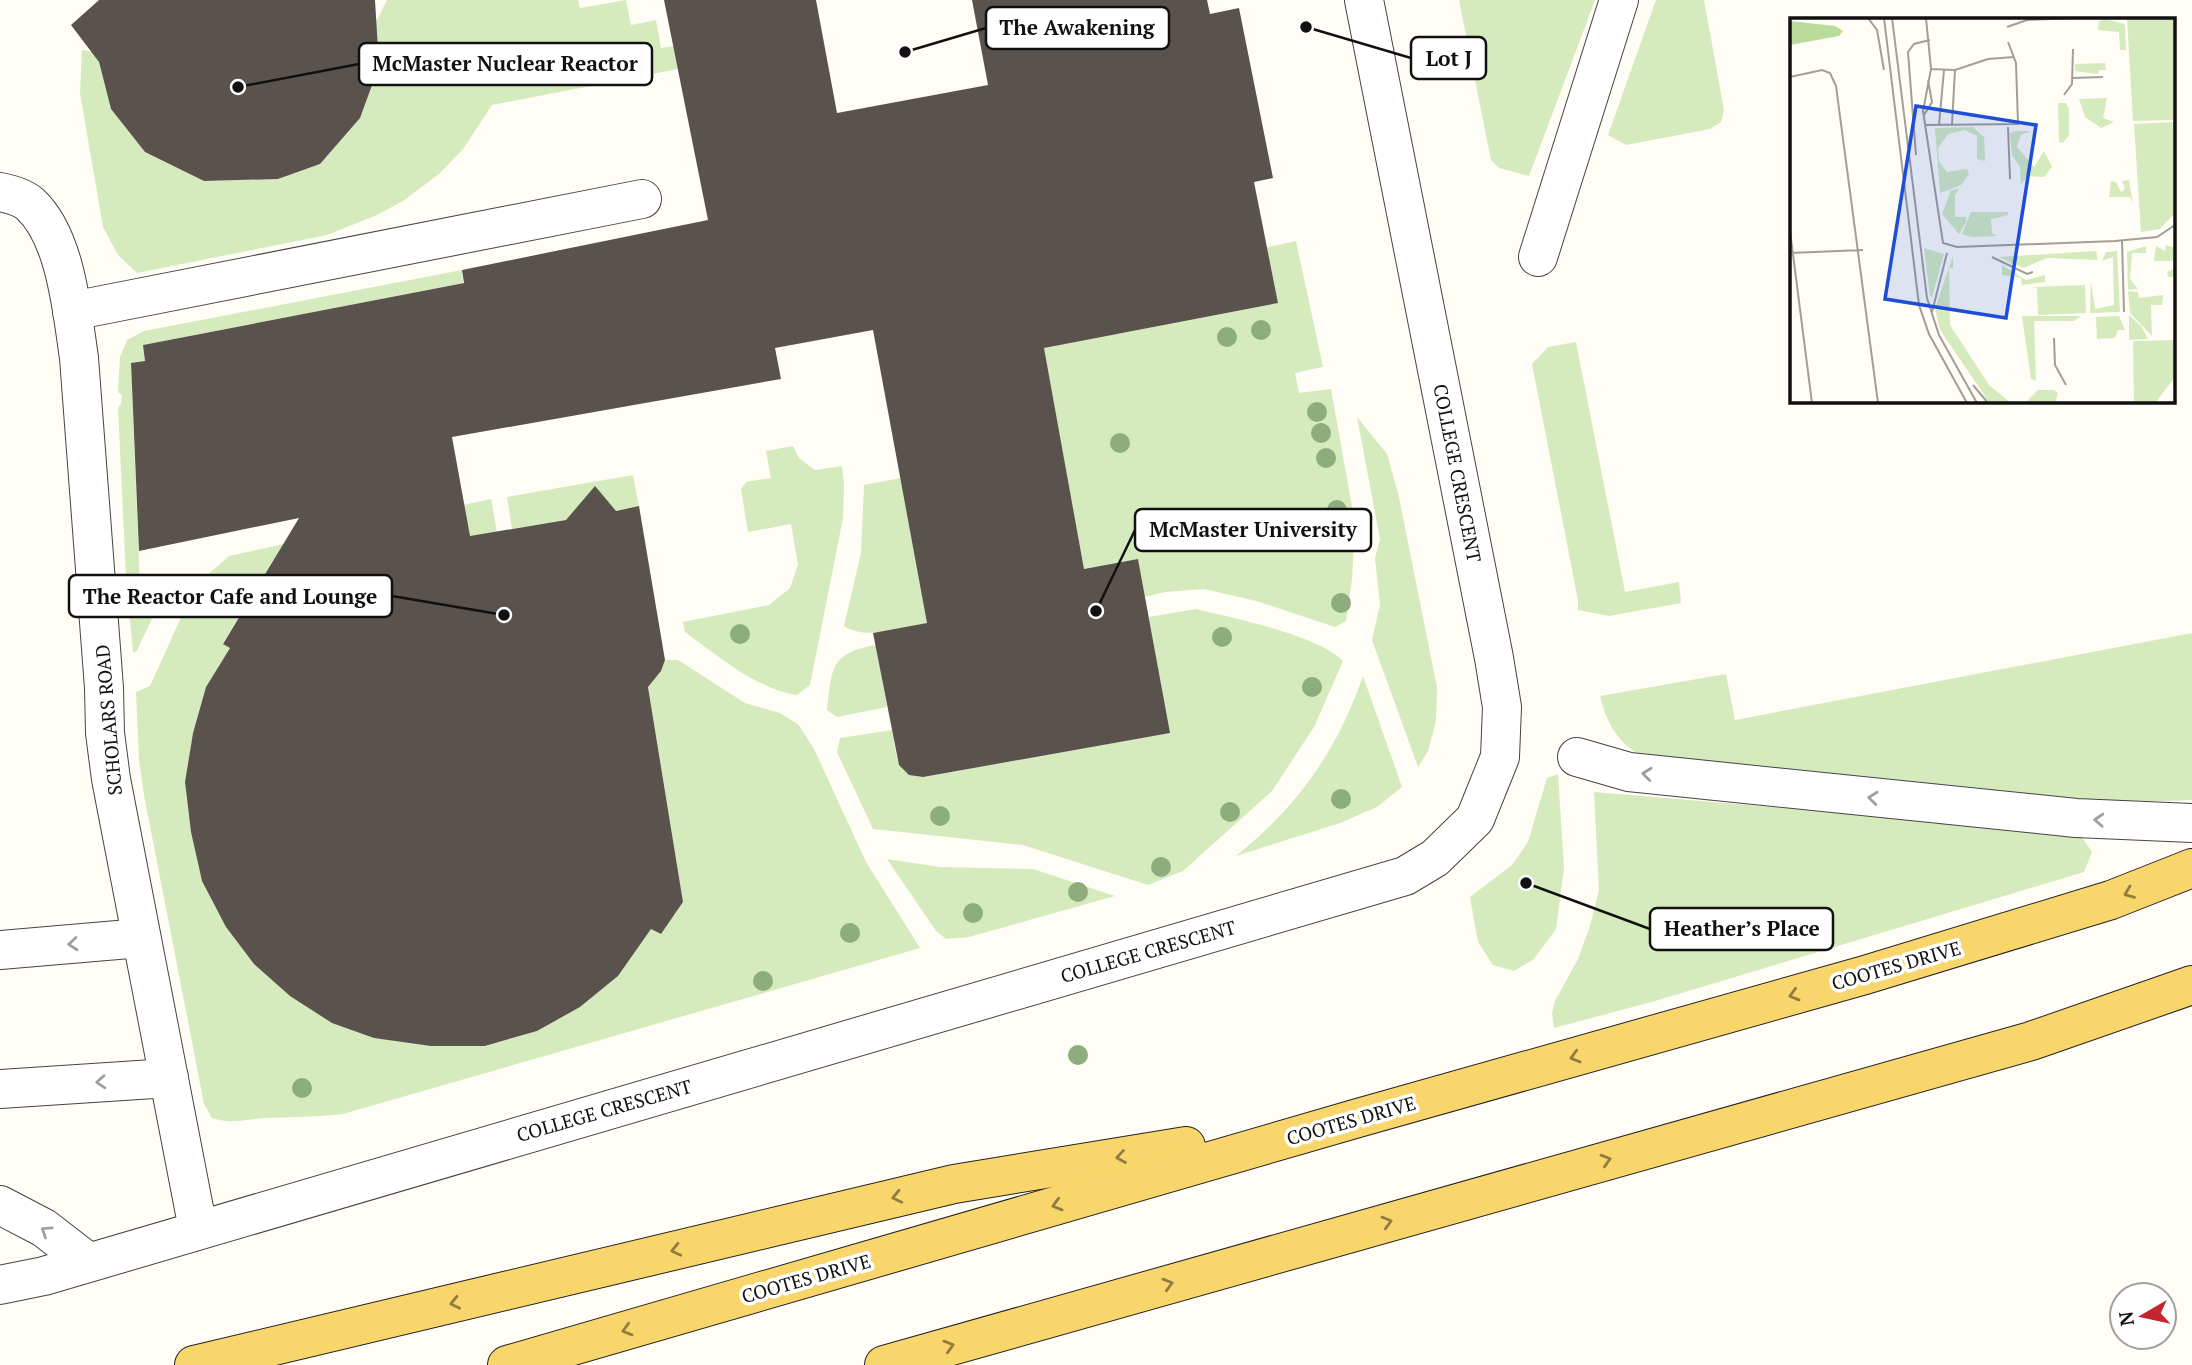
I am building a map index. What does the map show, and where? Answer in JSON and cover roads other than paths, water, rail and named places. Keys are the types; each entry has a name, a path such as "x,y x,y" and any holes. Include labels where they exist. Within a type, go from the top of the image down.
{"main road":[{"name":"COOTES DRIVE","path":"507,1365 1358,1118 1865,975 2111,900 2192,868"},
{"path":"884,1365 2031,1041 2192,985"},
{"path":"194,1365 954,1184 1358,1118"}],"lane":[{"name":"COLLEGE CRESCENT","path":"0,1285 88,1262 1405,876 1435,858 1475,819 1500,757 1502,707 1364,0"},
{"path":"1538,257 1619,0"},
{"name":"SCHOLARS ROAD","path":"0,192 13,194 29,204 44,223 55,244 72,311 79,358 111,779 198,1228"},
{"path":"72,311 642,199"},
{"path":"1577,757 1629,772 2076,818 2192,823"},
{"path":"0,950 141,938"},
{"path":"0,1089 169,1078"},
{"path":"0,1205 44,1228 88,1262"}],"place":[{"name":"Lot J","path":"1306,27"},
{"name":"The Awakening","path":"905,52"},
{"name":"McMaster Nuclear Reactor","path":"238,87"},
{"name":"McMaster University","path":"1096,611"},
{"name":"The Reactor Cafe and Lounge","path":"504,615"},
{"name":"Heather’s Place","path":"1526,883"}]}
